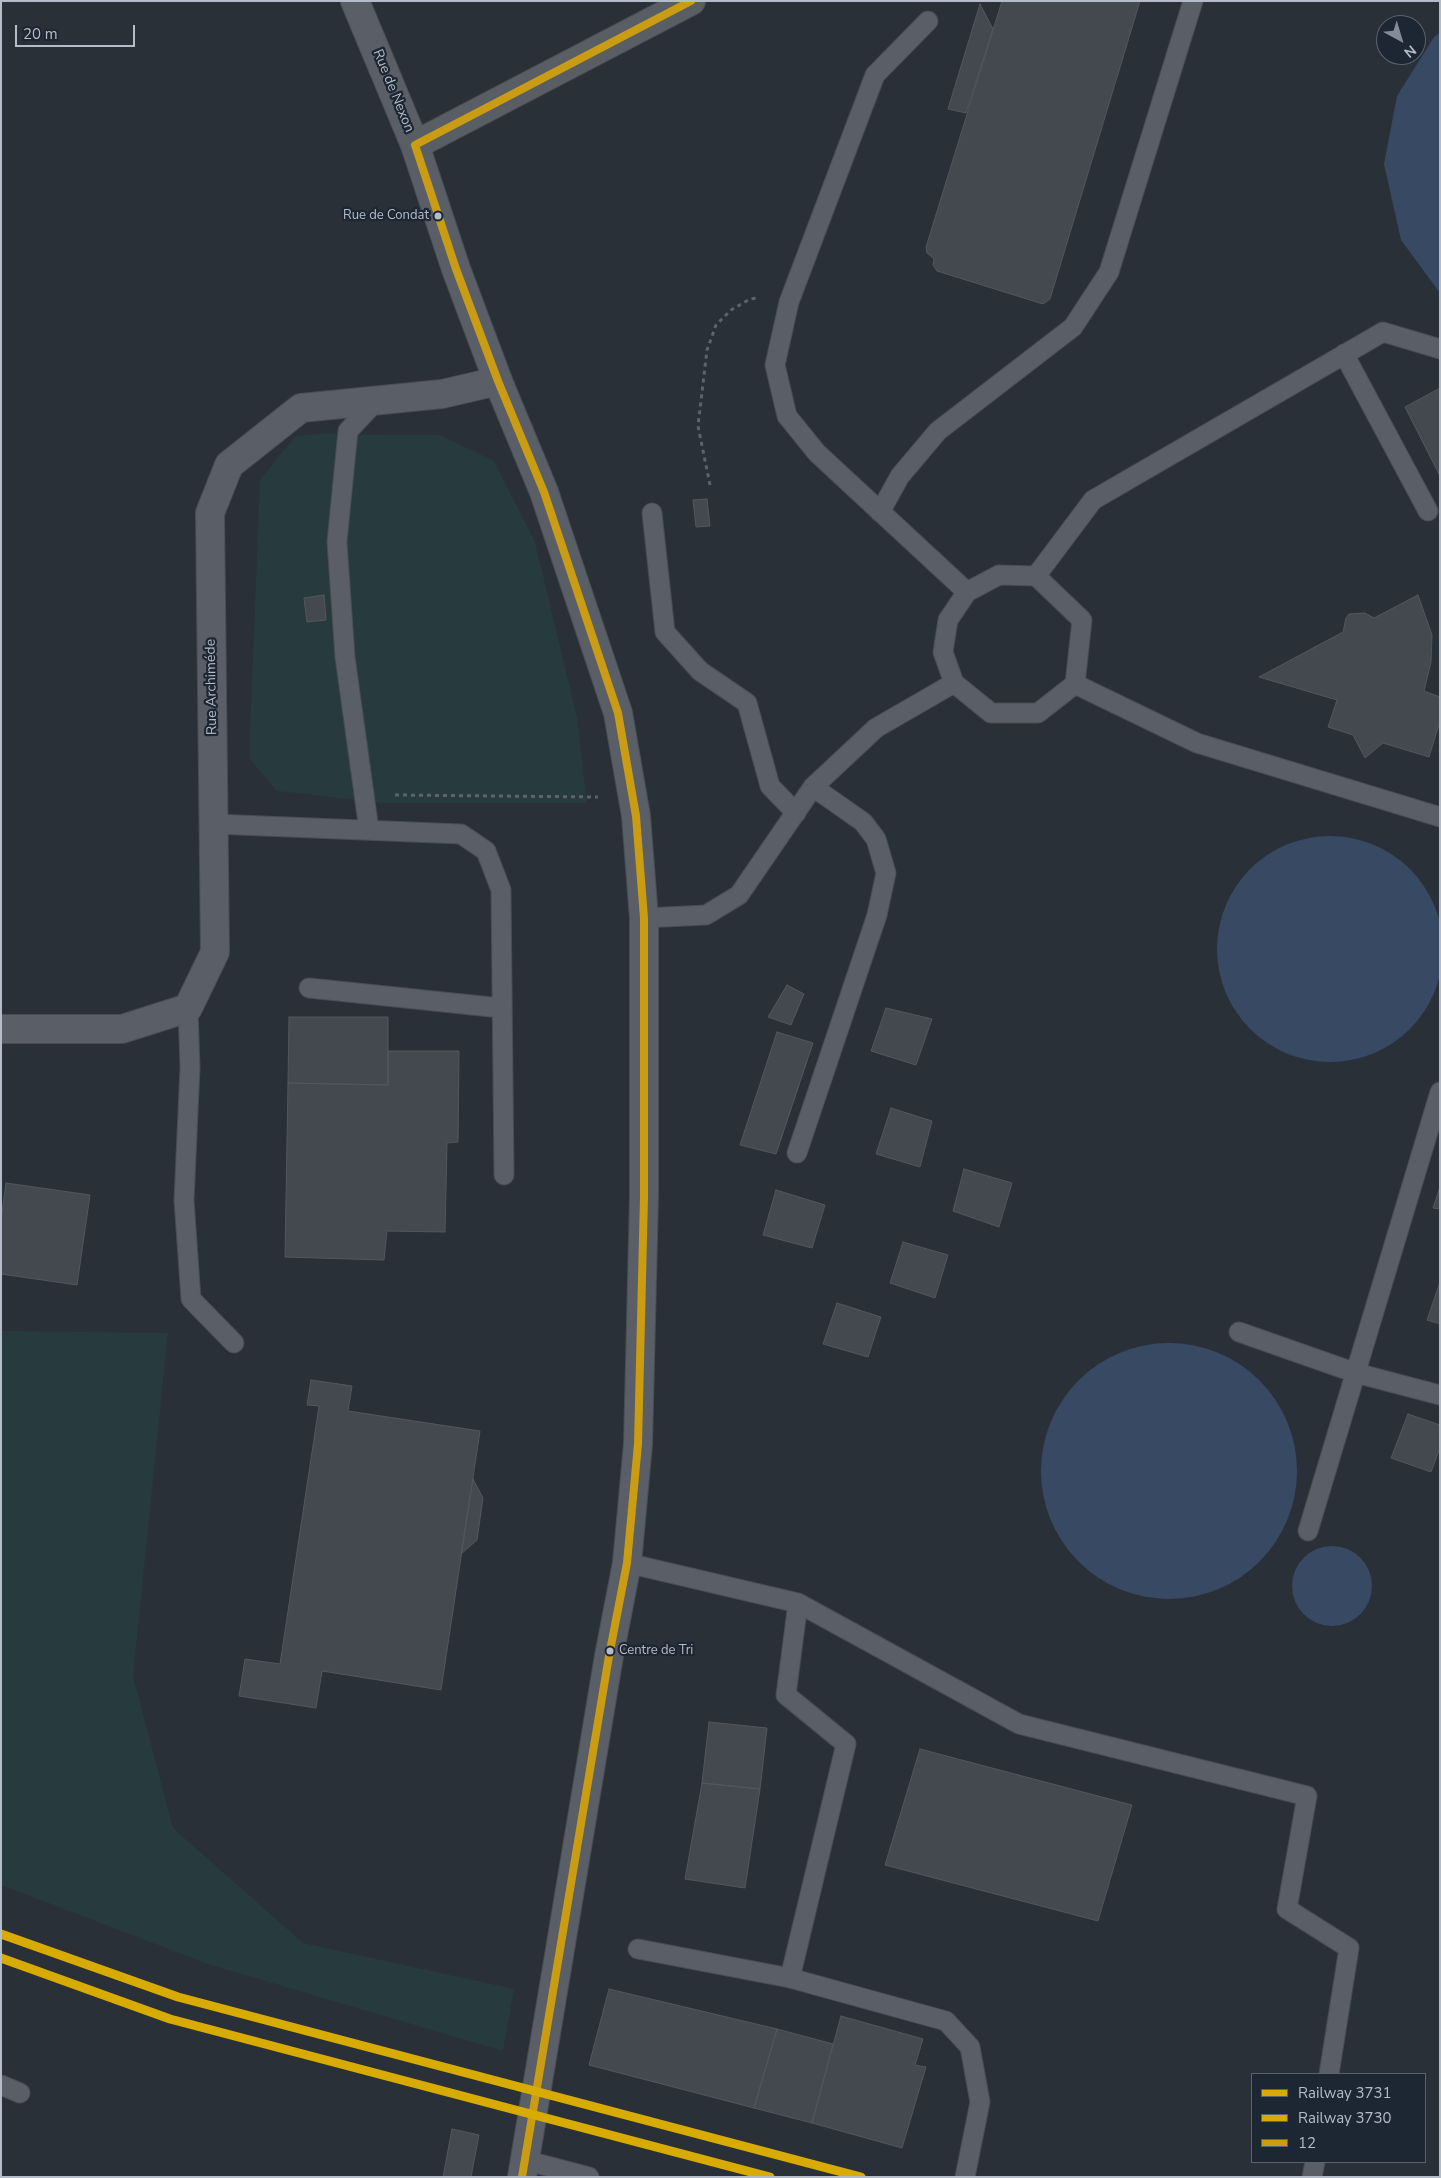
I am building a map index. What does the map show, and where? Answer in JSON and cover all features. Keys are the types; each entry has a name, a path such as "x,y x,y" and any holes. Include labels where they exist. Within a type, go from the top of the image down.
{"main road":[{"path":"415,145 691,1"}],"street":[{"name":"Rue de Nexon","path":"356,1 415,145 456,269 498,381 544,492 618,713 636,816 644,918 644,1198 638,1444 627,1563 609,1656 523,2169"},
{"name":"Rue Archiméde","path":"188,1008 215,952 210,513 229,464 301,408 442,394 498,381"},
{"path":"1,1029 122,1029 188,1008"}],"lane":[{"path":"880,512 900,476 938,431 1073,327 1109,272 1193,1"},
{"path":"928,20 875,75 789,302 775,365 787,416 817,453 967,592"},
{"path":"1036,576 1093,500 1383,332 1440,349"},
{"path":"1344,354 1428,511"},
{"path":"369,830 345,657 337,542 348,431 377,400"},
{"path":"652,513 665,632 700,671 747,703 770,786 796,813"},
{"path":"1000,575 1036,576 1082,620 1076,684 1038,713 991,713 954,683 944,652 948,620 967,592 1000,575"},
{"path":"644,918 706,915 739,895 813,788 876,728 954,683"},
{"path":"1076,684 1197,743 1440,817"},
{"path":"797,1154 877,915 886,873 876,839 863,822 813,788"},
{"path":"214,824 461,834 486,851 501,890 504,1175"},
{"path":"309,988 501,1008"},
{"path":"188,1008 190,1068 184,1200 191,1299 234,1343"},
{"path":"1308,1531 1440,1092"},
{"path":"1239,1332 1356,1373 1440,1394"},
{"path":"627,1563 798,1603 1019,1724 1308,1796 1287,1909 1349,1948 1329,2073"},
{"path":"790,1978 846,1744 786,1695 798,1603"},
{"path":"638,1949 790,1978 946,2021 970,2047 980,2102 965,2177"},
{"path":"1,2086 20,2093"},
{"path":"1312,2177 1315,2163"},
{"path":"523,2169 589,2177"}],"path":[{"path":"710,485 698,426 707,350 716,325 731,310 750,299 770,296 789,302"},
{"path":"364,794 632,797"}],"green space":[{"path":"318,434 440,435 494,461 535,542 577,717 587,803 385,803 277,791 249,758 260,480 295,436"},
{"path":"1,1331 168,1333 133,1676 173,1828 303,1943 514,1989 503,2051 208,1964 1,1885"}],"water":[{"path":"1440,33 1440,293 1401,240 1384,164 1397,96 1416,65 1426,65 1426,50 1434,37"},
{"path":"1330,836 1352,838 1383,849 1393,855 1410,869 1424,886 1430,896 1441,927 1441,971 1430,1002 1424,1012 1410,1029 1393,1043 1383,1049 1352,1060 1330,1062 1308,1060 1277,1049 1267,1043 1250,1029 1236,1012 1230,1002 1219,971 1217,949 1219,927 1230,896 1236,886 1250,869 1267,855 1277,849 1308,838"},
{"path":"1169,1343 1206,1349 1229,1358 1250,1372 1268,1390 1287,1422 1294,1446 1297,1471 1291,1508 1282,1531 1268,1552 1250,1570 1218,1589 1194,1596 1169,1599 1132,1593 1109,1584 1088,1570 1070,1552 1051,1520 1044,1496 1041,1471 1047,1434 1056,1411 1070,1390 1088,1372 1120,1353 1144,1346"},
{"path":"1332,1546 1347,1549 1360,1558 1369,1571 1372,1586 1369,1601 1360,1614 1347,1623 1332,1626 1317,1623 1304,1614 1295,1601 1292,1586 1295,1571 1304,1558 1317,1549"}],"building":[{"path":"1002,1 1140,1 1050,299 1043,304 937,271 933,265 934,259 927,253 926,247"},
{"path":"980,4 993,29 966,113 948,109"},
{"path":"1440,388 1440,476 1405,407"},
{"path":"707,499 710,526 696,527 693,500"},
{"path":"324,595 326,620 307,622 304,598"},
{"path":"1418,595 1432,635 1431,662 1424,691 1440,697 1440,721 1429,757 1383,743 1365,758 1353,735 1328,727 1337,700 1259,677 1343,632 1346,618 1349,614 1365,613 1374,618"},
{"path":"787,985 804,994 791,1025 768,1017"},
{"path":"886,1008 932,1019 916,1065 871,1051"},
{"path":"289,1017 388,1017 388,1085 288,1083"},
{"path":"777,1032 813,1043 776,1154 740,1145"},
{"path":"388,1051 459,1051 458,1142 447,1143 445,1232 387,1231 384,1260 285,1257 288,1083 388,1085"},
{"path":"891,1108 932,1121 920,1167 876,1154"},
{"path":"964,1169 1012,1183 999,1227 953,1211"},
{"path":"6,1183 90,1195 77,1285 1,1274 1,1221"},
{"path":"1440,1187 1440,1209 1433,1208"},
{"path":"776,1190 825,1205 812,1248 763,1235"},
{"path":"903,1242 948,1255 935,1298 890,1283"},
{"path":"1440,1282 1440,1324 1427,1320"},
{"path":"837,1303 881,1317 868,1357 823,1344"},
{"path":"311,1380 352,1386 348,1411 480,1431 441,1690 322,1671 316,1708 239,1696 245,1659 280,1664 319,1406 307,1405"},
{"path":"1408,1414 1440,1425 1440,1448 1431,1472 1391,1458"},
{"path":"473,1479 483,1498 477,1540 461,1554"},
{"path":"709,1722 767,1728 760,1789 702,1783"},
{"path":"920,1749 1132,1805 1098,1921 885,1865"},
{"path":"702,1783 760,1789 745,1888 685,1879"},
{"path":"609,1989 777,2029 754,2108 589,2065"},
{"path":"841,2016 923,2039 915,2065 926,2067 902,2148 812,2123"},
{"path":"777,2029 833,2044 812,2123 754,2108"},
{"path":"452,2129 479,2135 471,2177 443,2177"}],"rail line":[{"name":"3730","path":"1,1934 178,1997 861,2177"},
{"name":"3731","path":"1,1958 170,2019 770,2177"}],"transit line":[{"name":"12","path":"415,145 691,1"},
{"name":"12","path":"415,145 456,269 498,381 544,492 618,713 636,816 644,918 644,1197 638,1444 627,1563 609,1656 522,2177"}],"place":[{"name":"Rue de Condat","path":"438,216"},
{"name":"Centre de Tri","path":"610,1651"}]}
